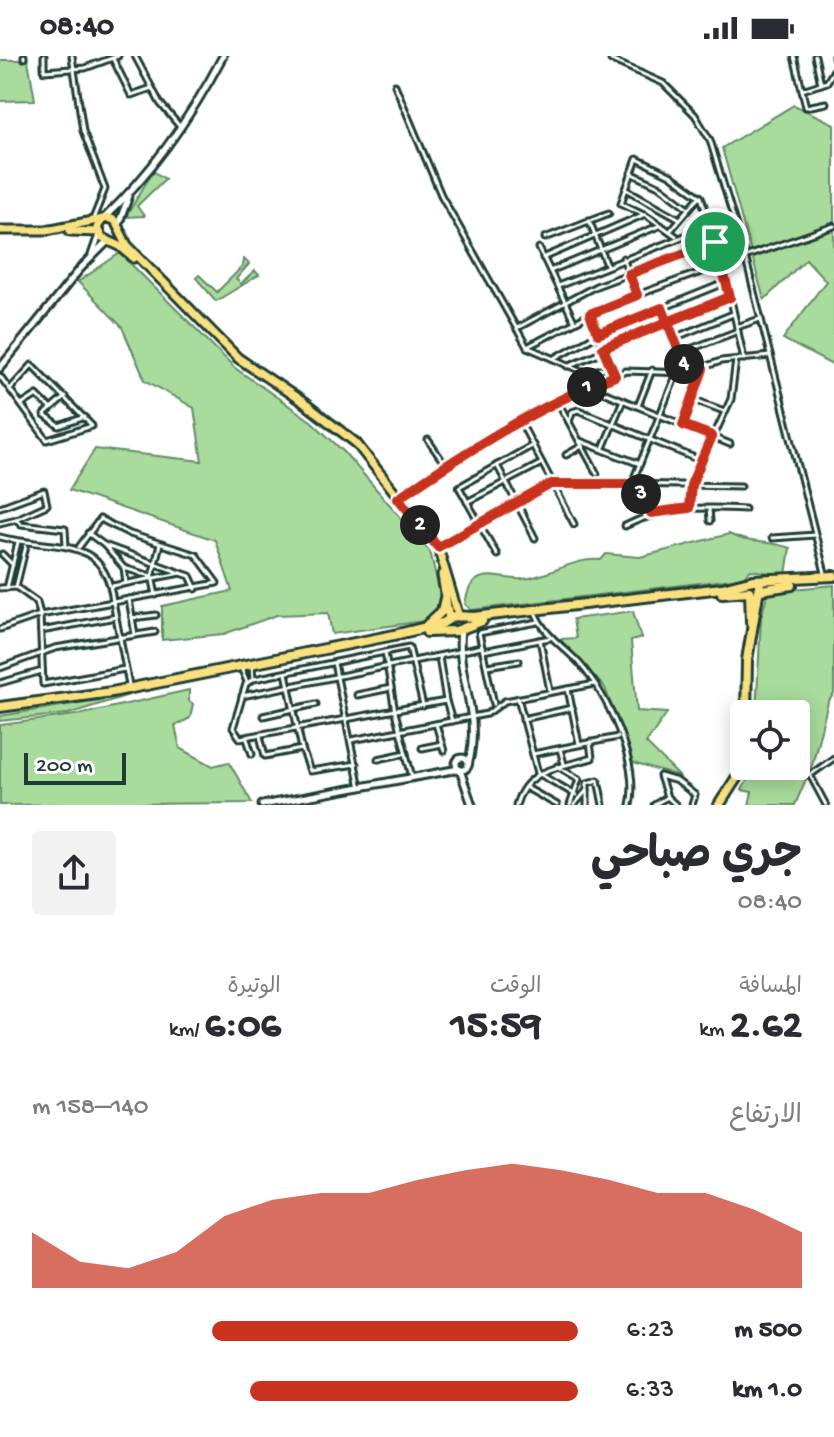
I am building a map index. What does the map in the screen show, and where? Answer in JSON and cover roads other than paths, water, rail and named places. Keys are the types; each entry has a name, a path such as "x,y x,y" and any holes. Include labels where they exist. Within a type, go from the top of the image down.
{"highway":[{"path":"0,710 130,690 461,623 831,578"},
{"path":"747,700 755,588"},
{"path":"424,627 440,613 446,594"},
{"path":"248,667 424,627 461,623"},
{"path":"719,805 735,780"}],"main road":[{"path":"0,231 46,230 113,219 127,245 238,358 349,437 438,547 461,623"},
{"path":"98,233 99,221"},
{"path":"109,240 116,237 119,226"},
{"path":"0,231 46,234 86,229 98,233 131,255 241,366 350,444 435,549 450,625"}],"street":[{"path":"44,56 44,71 73,69 118,56"},
{"path":"72,56 83,131 105,189 103,198 92,212 99,221 133,188 181,128 201,99 223,56"},
{"path":"135,56 170,118 181,128"},
{"path":"794,56 808,108 826,103"},
{"path":"815,56 821,84"},
{"path":"113,59 131,95 152,88"},
{"path":"611,60 658,80 695,115 713,148 745,256 815,535 831,578"},
{"path":"802,90 828,81 834,70"},
{"path":"395,85 441,195 527,347 587,373 611,366"},
{"path":"676,236 645,214 621,203 637,159 670,175 700,196 723,264 744,359"},
{"path":"631,173 661,187 689,208"},
{"path":"119,226 133,188"},
{"path":"626,189 680,219"},
{"path":"670,231 700,196"},
{"path":"545,238 609,213"},
{"path":"543,258 645,214"},
{"path":"589,220 607,265"},
{"path":"550,271 662,225"},
{"path":"558,286 676,236 710,226"},
{"path":"745,256 834,226"},
{"path":"92,256 98,233"},
{"path":"527,347 590,314 723,264 734,253 739,235"},
{"path":"0,368 92,256 109,240"},
{"path":"517,328 565,302 629,274 715,242"},
{"path":"539,248 575,322"},
{"path":"623,258 637,295"},
{"path":"553,359 598,334 727,282"},
{"path":"568,366 603,348 730,297"},
{"path":"662,308 687,373"},
{"path":"590,314 615,376"},
{"path":"674,338 734,314"},
{"path":"680,353 761,318"},
{"path":"398,498 519,420 588,386 634,370 687,373 736,360 770,356"},
{"path":"689,508 691,485 732,394 736,360"},
{"path":"0,376 48,440 91,427 85,417 32,365 11,388"},
{"path":"683,425 703,369"},
{"path":"638,406 652,370"},
{"path":"651,513 636,484 640,464 677,373"},
{"path":"588,386 730,444"},
{"path":"22,405 37,395 51,409"},
{"path":"36,424 65,397"},
{"path":"692,399 724,411"},
{"path":"557,400 597,474"},
{"path":"603,449 623,400"},
{"path":"569,422 576,410 702,461"},
{"path":"45,417 56,426 85,417"},
{"path":"519,420 574,524"},
{"path":"428,440 446,466"},
{"path":"579,440 640,464"},
{"path":"497,555 467,502 461,485 533,445"},
{"path":"566,455 582,446"},
{"path":"467,502 542,463"},
{"path":"497,465 535,538"},
{"path":"438,547 553,484 741,486"},
{"path":"0,507 44,491 47,505 0,523"},
{"path":"625,526 651,513 689,508 745,509"},
{"path":"709,508 710,521"},
{"path":"16,519 21,524 65,529 66,546"},
{"path":"0,629 40,615 217,583 204,561 196,555 100,519 79,547"},
{"path":"88,533 104,545 124,568 152,578"},
{"path":"772,538 815,535"},
{"path":"0,537 26,544 79,547 106,571 112,586 118,637 130,690"},
{"path":"7,588 18,542"},
{"path":"16,587 26,544"},
{"path":"156,596 152,578 160,544"},
{"path":"104,545 190,576 196,589"},
{"path":"1,554 14,558"},
{"path":"1,554 13,565"},
{"path":"124,568 126,583"},
{"path":"112,586 181,573"},
{"path":"0,588 16,587 37,602 43,684 125,669"},
{"path":"129,599 135,635"},
{"path":"132,618 156,615"},
{"path":"494,704 479,633 536,615 550,638 577,660 595,684 632,771 630,805"},
{"path":"41,631 116,617"},
{"path":"461,623 461,651 474,716 472,743 463,768"},
{"path":"450,625 461,651"},
{"path":"0,668 41,653 155,632"},
{"path":"242,696 461,651 550,638"},
{"path":"540,640 550,693"},
{"path":"247,682 409,647 423,706"},
{"path":"385,652 395,712 412,777"},
{"path":"439,656 452,721"},
{"path":"486,667 519,661"},
{"path":"334,663 360,788"},
{"path":"248,667 253,679"},
{"path":"248,667 247,682 233,730 237,736 247,739 446,701"},
{"path":"0,683 42,671"},
{"path":"286,673 302,749 310,771 356,764"},
{"path":"352,740 487,714 502,702 595,684"},
{"path":"357,695 391,688"},
{"path":"568,689 579,744"},
{"path":"518,698 538,773 576,795"},
{"path":"263,716 316,704"},
{"path":"523,719 572,708"},
{"path":"436,724 444,751"},
{"path":"260,736 265,756 302,749"},
{"path":"533,754 618,737"},
{"path":"247,739 252,754"},
{"path":"516,805 525,787 538,773 592,758 590,742"},
{"path":"444,770 458,760 472,743"},
{"path":"422,748 442,744"},
{"path":"560,748 564,764"},
{"path":"378,759 406,753"},
{"path":"826,805 810,775 834,758"},
{"path":"458,760 472,805"},
{"path":"458,760 463,768"},
{"path":"557,766 579,779 572,805"},
{"path":"262,805 463,768"},
{"path":"676,805 667,797 661,776 677,781 695,795 692,805"},
{"path":"587,805 587,783 599,780 603,805"},
{"path":"525,787 557,805"},
{"path":"572,805 587,790"},
{"path":"654,805 667,797"}]}
